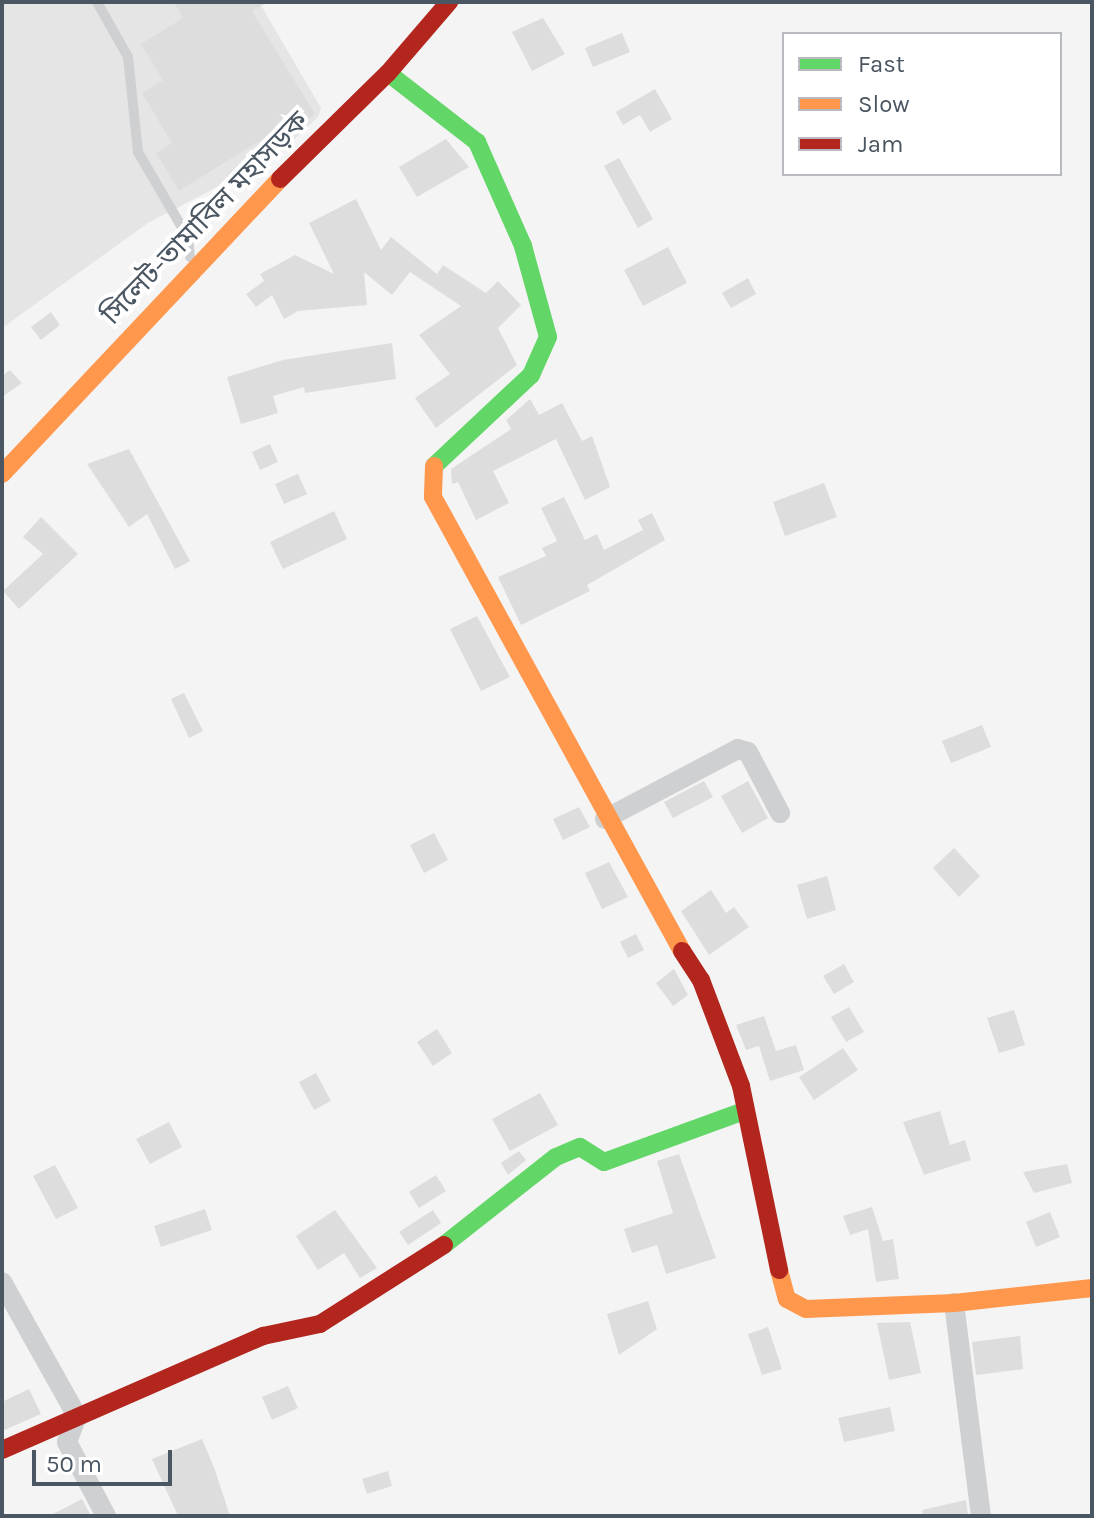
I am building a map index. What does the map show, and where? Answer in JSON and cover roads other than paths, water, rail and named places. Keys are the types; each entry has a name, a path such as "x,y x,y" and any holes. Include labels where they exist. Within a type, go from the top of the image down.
{"main road":[{"name":"সিলেট-তামাবিল মহাসড়ক","path":"2,474 191,267 388,73 449,2"},
{"path":"388,73 477,142 523,246 548,337 531,375 434,461 433,497 605,819 701,980 744,1111 787,1299 806,1309 954,1303 1092,1288"},
{"path":"2,1450 263,1336 320,1324 473,1227 556,1157 580,1147 604,1162 744,1111"}],"street":[{"path":"605,819 738,749 748,752 780,813"},
{"path":"2,1282 77,1416 67,1442 106,1516"},
{"path":"954,1303 981,1516"}],"lane":[{"path":"97,2 128,57 138,152 188,238 191,267"}]}
